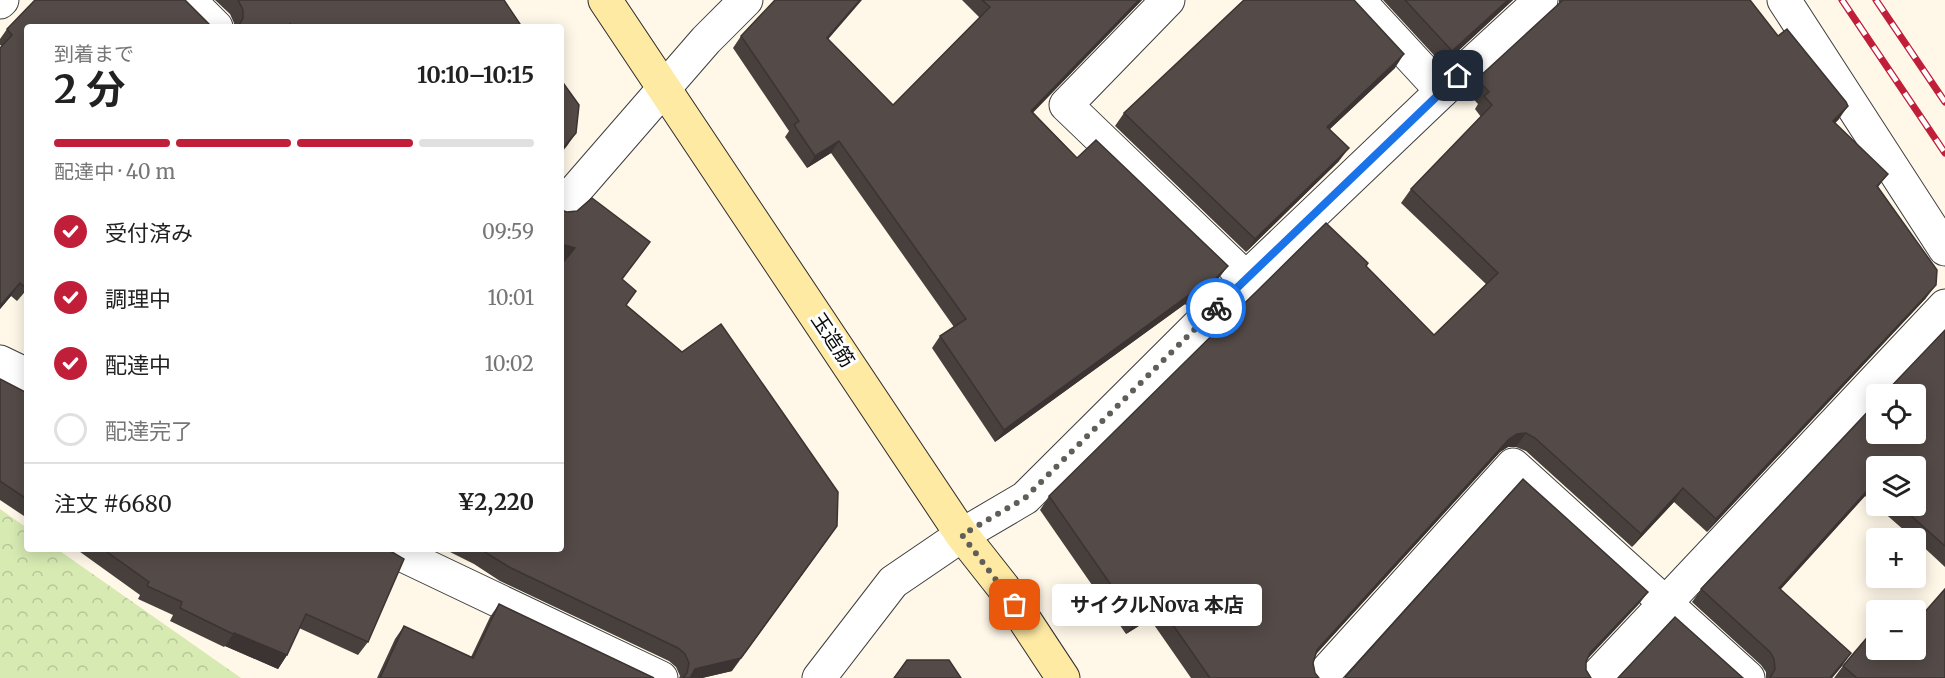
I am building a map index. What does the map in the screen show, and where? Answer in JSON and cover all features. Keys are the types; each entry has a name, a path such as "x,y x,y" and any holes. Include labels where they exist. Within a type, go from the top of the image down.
{"street":[{"path":"189,0 213,24"},
{"name":"玉造筋","path":"605,0 962,535 1003,587 1063,678"},
{"path":"564,203 663,87 746,0"},
{"path":"1168,0 1066,105 1246,278"},
{"path":"1358,0 1442,91"},
{"path":"819,678 893,582 962,535 1025,498 1246,278 1541,0"},
{"path":"1784,0 1945,249"},
{"path":"1595,678 1945,306"},
{"path":"0,362 24,374"},
{"path":"1322,678 1513,465 1748,678"},
{"path":"396,552 661,678"}],"green space":[{"path":"0,509 24,526 24,552 61,552 241,678 0,678"}],"building":[{"path":"35,0 185,0 209,24 24,24 24,286 20,283 0,306 0,48 12,35 7,29"},
{"path":"238,0 504,0 520,24 240,24 243,18 243,10"},
{"path":"775,0 860,0 827,38 893,105 990,7 982,0 1139,0 1031,111 1077,158 1096,140 1228,266 1197,297 1193,292 1004,430 940,336 966,319 839,141 815,156 794,125 799,121 741,36"},
{"path":"1244,0 1354,0 1404,54 1327,127 1349,148 1255,239 1124,113"},
{"path":"1405,0 1508,0 1452,51"},
{"path":"1563,0 1750,0 1778,36 1787,29 1846,102 1848,106 1833,121 1888,174 1877,186 1937,270 1936,285 1716,519 1683,488 1641,534 1535,438 1526,433 1517,434 1509,439 1317,650 1313,663 1315,673 1319,678 1210,678 1159,605 1136,621 1049,496 1326,223 1368,263 1366,266 1434,335 1498,273 1411,189 1492,105 1484,96 1489,92 1477,79"},
{"path":"564,84 579,105 576,133 564,147"},
{"path":"592,198 650,242 622,279 636,291 626,305 682,352 721,324 838,492 837,526 741,658 695,669 690,678 683,678 687,673 689,663 685,654 678,648 509,567 485,552 564,552 564,261 575,248 564,245 564,211 577,211"},
{"path":"1945,330 1945,546 1911,516 1926,516 1926,456 1866,456 1866,492 1779,588 1851,653 1830,678 1770,678 1775,669 1774,659 1770,652 1701,589 1866,414 1866,444 1926,444 1926,384 1894,384"},
{"path":"0,379 24,391 24,497 0,481"},
{"path":"1523,479 1648,592 1590,653 1586,662 1586,670 1591,678 1345,677"},
{"path":"107,552 392,552 404,559 368,642 306,614 287,655 233,634 180,608 182,602 147,586 149,582"},
{"path":"1945,589 1945,678 1857,678 1843,666 1866,639 1866,660 1926,660 1926,611"},
{"path":"499,604 654,678 380,678 404,626 473,658"},
{"path":"1675,617 1743,678 1618,678"},
{"path":"907,660 949,660 961,678 894,678"}],"railway":[{"path":"1842,0 1945,153"},
{"path":"1876,0 1945,102"}],"way so far":[{"path":"1015,605 962,535 1025,498 1216,308"}],"place":[{"name":"サイクルNova 本店","path":"1015,605"}],"route":[{"path":"1216,308 1458,76"}]}
